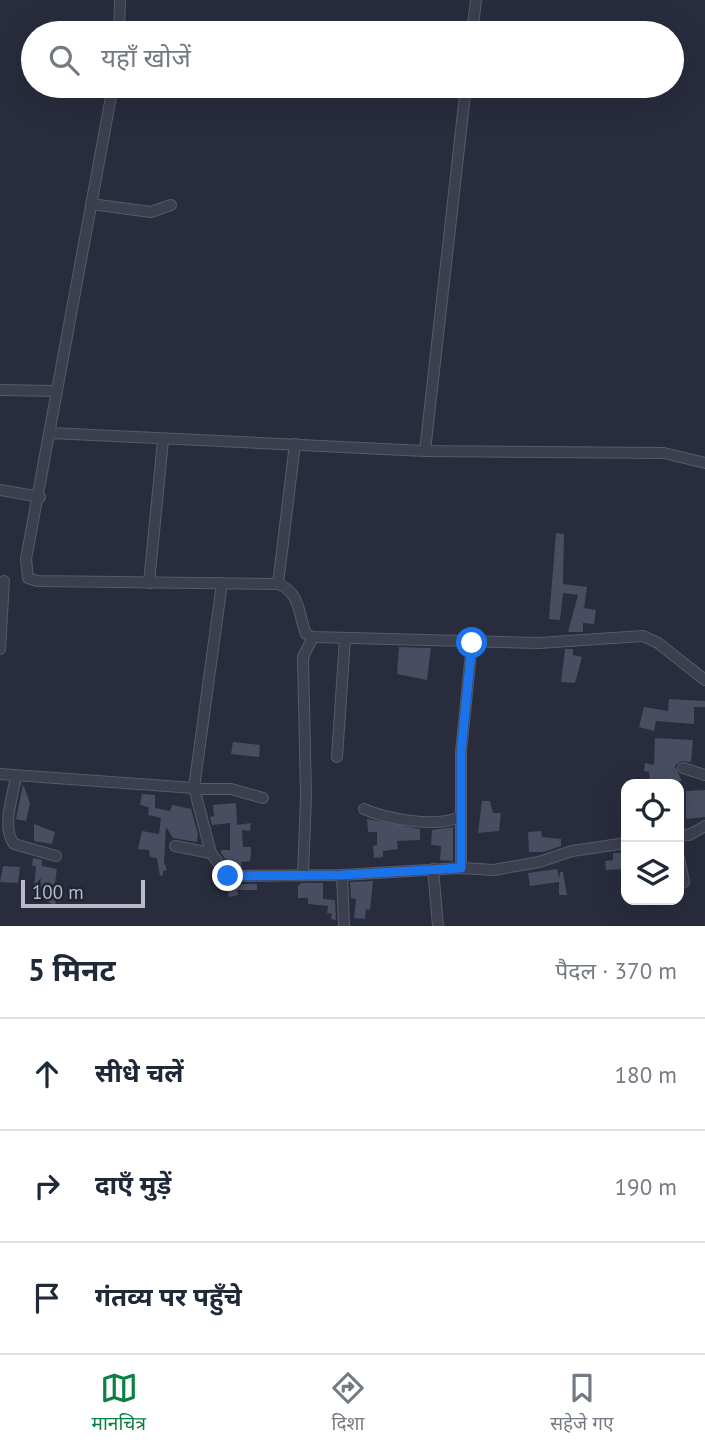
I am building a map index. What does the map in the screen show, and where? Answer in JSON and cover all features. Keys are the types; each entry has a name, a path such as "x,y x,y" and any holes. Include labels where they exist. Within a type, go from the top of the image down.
{"street":[{"path":"119,21 120,0"},
{"path":"473,21 476,0"},
{"path":"28,578 25,566 40,497 111,98"},
{"path":"425,451 465,98"},
{"path":"91,204 150,212 171,205"},
{"path":"0,390 57,391"},
{"path":"51,433 425,451 664,453 705,463"},
{"path":"149,583 163,439"},
{"path":"278,584 295,443"},
{"path":"0,490 40,497"},
{"path":"0,649 2,581 28,578 278,584 291,591 295,597 306,634 313,637 472,643 648,637 705,680"},
{"path":"222,583 195,789 211,853 228,876 342,875 461,868 494,870 539,862 572,851 621,844"},
{"path":"303,875 306,796 303,657 313,637"},
{"path":"337,757 345,639"},
{"path":"461,868 458,817 461,752 472,643"},
{"path":"684,768 705,775"},
{"path":"0,774 195,789 231,789 263,798"},
{"path":"16,777 9,838 14,844 56,856"},
{"path":"364,809 381,818 394,820 450,821 458,817"},
{"path":"684,834 690,835 705,826"},
{"path":"175,846 211,853"},
{"path":"433,869 438,926"},
{"path":"342,875 344,926"}],"building":[{"path":"556,533 564,534 563,584 587,587 584,608 596,610 594,624 583,623 583,632 568,632 578,595 563,593 560,620 549,619"},
{"path":"399,647 431,648 427,680 397,674"},
{"path":"565,649 573,649 573,655 582,657 575,683 561,682"},
{"path":"669,699 705,701 705,707 694,707 694,724 656,721 654,731 639,727 644,707 668,711"},
{"path":"655,738 693,740 691,762 681,761 675,766 681,779 650,779 649,772 644,771 645,763 654,765"},
{"path":"233,742 260,745 259,757 231,754"},
{"path":"23,784 30,803 26,821 16,819"},
{"path":"705,790 705,817 686,819 686,791"},
{"path":"142,794 155,795 155,808 170,811 172,805 191,809 198,834 197,842 173,838 166,827 164,862 167,870 160,876 157,858 150,857 149,850 138,849 142,831 159,834 161,818 148,815 149,807 140,805"},
{"path":"482,801 490,801 493,813 501,813 499,831 478,833"},
{"path":"236,803 237,825 251,823 250,831 242,830 243,847 251,847 251,854 250,861 241,862 242,868 232,868 221,853 221,850 230,850 230,823 212,825 210,817 214,816 213,805"},
{"path":"367,819 420,829 420,840 397,841 398,849 383,851 383,857 374,858 373,846 377,845 377,832 368,832"},
{"path":"34,824 55,832 52,844 34,841"},
{"path":"453,827 453,861 440,860 441,846 431,845 432,830"},
{"path":"541,831 542,837 561,839 561,846 543,852 529,852 528,832"},
{"path":"613,853 621,853 621,869 606,870 605,861 613,860"},
{"path":"33,858 42,860 42,866 57,869 53,896 57,897 55,905 36,897 38,888 34,888 36,866 32,866"},
{"path":"3,866 20,867 18,883 0,882"},
{"path":"557,869 559,878 560,872 563,872 567,895 559,895 559,882 530,886 528,873"},
{"path":"373,881 370,910 366,909 365,919 354,918 356,899 351,898 350,882"},
{"path":"301,883 323,883 323,899 335,900 336,920 331,919 332,914 327,913 328,906 308,904 308,898 298,898 298,886"},
{"path":"226,884 257,884 257,890 237,890 238,895 229,897"}],"route":[{"path":"228,876 342,875 461,868 458,817 461,752 472,643"}]}
